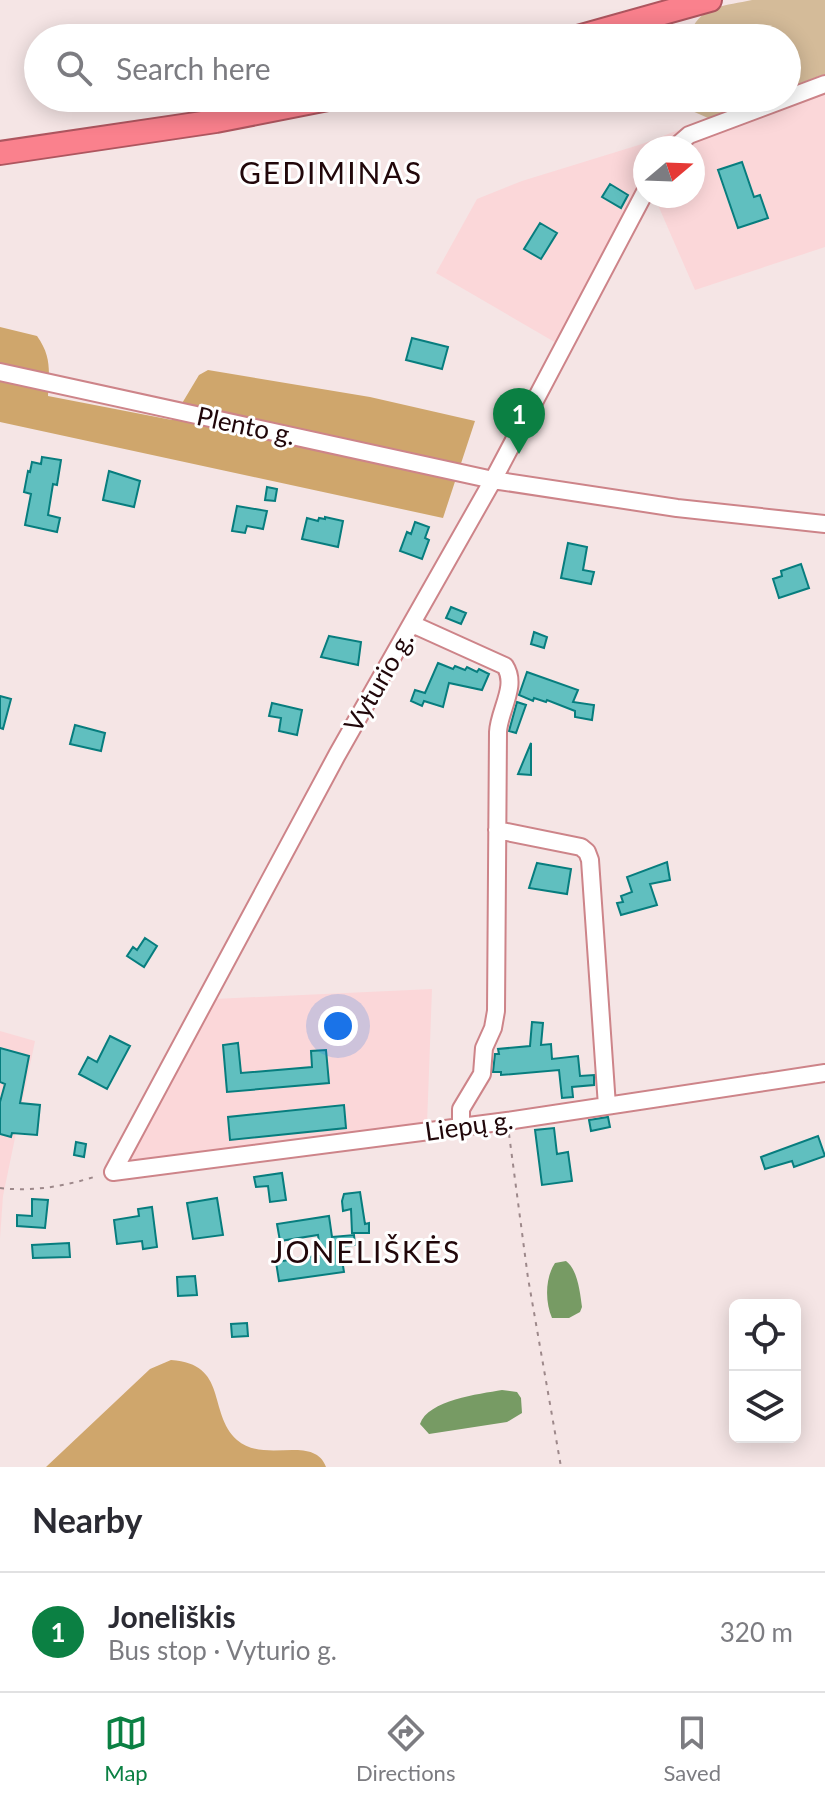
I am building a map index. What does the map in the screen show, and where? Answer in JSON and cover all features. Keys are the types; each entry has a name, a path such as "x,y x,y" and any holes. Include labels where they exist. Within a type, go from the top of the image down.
{"highway":[{"path":"624,24 710,0"},
{"path":"0,153 262,112"}],"street":[{"path":"801,93 825,84"},
{"path":"688,136 750,112"},
{"name":"Vyturio g.","path":"113,1172 337,755 493,480 637,208"},
{"name":"Plento g.","path":"0,372 493,480 677,508 825,524"},
{"path":"412,624 505,666 511,683 499,718 498,732 496,1011 484,1048 482,1074 461,1109 461,1127"},
{"path":"497,830 581,847 587,852 607,1106"},
{"name":"Liepų g.","path":"113,1172 507,1121 825,1073"}],"path":[{"path":"507,1121 528,1278 561,1467"},
{"path":"0,1188 18,1190 68,1185 113,1172"}],"shaded area":[{"path":"752,0 825,0 825,74 801,83 801,24 695,24 708,11"},
{"path":"825,74 825,247 695,290 659,208 705,208 705,136 663,136 725,112 801,112 801,83"},
{"path":"694,112 724,112 708,118"},
{"path":"633,147 633,208 638,208 558,344 436,273 477,199 522,181"},
{"path":"0,327 37,336 47,358 48,396 172,420 199,375 208,370 370,397 475,421 443,518 0,422"},
{"path":"432,989 427,1125 137,1165 132,1161 130,1156 215,999"},
{"path":"0,1031 35,1041 3,1196 0,1238"},
{"path":"566,1261 576,1276 582,1307 580,1312 569,1318 552,1318 547,1298 549,1276 555,1263"},
{"path":"171,1360 189,1363 202,1370 214,1391 228,1429 237,1440 261,1450 311,1452 320,1457 326,1467 46,1467 150,1369"},
{"path":"502,1390 517,1392 521,1398 522,1413 507,1422 429,1434 420,1424 433,1409 443,1404"}],"building":[{"path":"742,162 754,197 760,195 768,218 738,228 718,170"},
{"path":"610,184 628,195 621,208 602,197"},
{"path":"540,223 557,233 541,259 524,249"},
{"path":"412,338 448,347 442,369 406,360"},
{"path":"42,457 61,460 48,515 60,518 57,532 25,525 31,494 24,492 28,471 32,462 41,464"},
{"path":"109,471 140,481 134,507 103,500"},
{"path":"267,487 277,489 275,501 265,500"},
{"path":"237,506 267,511 263,529 247,526 245,533 232,531"},
{"path":"325,517 343,521 338,547 302,539 307,518 318,521"},
{"path":"415,522 429,527 425,538 429,540 422,559 400,551 407,532 411,534"},
{"path":"568,543 587,547 583,570 594,572 591,584 561,578"},
{"path":"801,564 809,588 779,598 773,579 782,576 781,571"},
{"path":"451,607 466,613 461,624 446,618"},
{"path":"534,632 547,637 544,648 531,644"},
{"path":"329,636 361,642 358,665 321,657"},
{"path":"438,663 453,669 455,666 465,670 467,667 477,672 479,669 489,674 482,690 449,683 443,707 424,701 422,706 411,701 415,690 425,693"},
{"path":"527,672 578,690 573,702 594,705 592,720 575,717 575,711 547,700 534,698 533,701 519,695"},
{"path":"0,696 11,699 3,729 0,728"},
{"path":"517,702 526,705 516,733 509,731"},
{"path":"272,703 302,710 297,735 279,731 281,718 269,716"},
{"path":"75,725 105,733 101,751 70,744"},
{"path":"531,743 531,775 518,774"},
{"path":"667,862 670,880 650,884 657,905 621,915 617,903 623,902 621,896 632,892 627,877"},
{"path":"537,863 571,869 567,894 529,888"},
{"path":"145,938 157,946 144,967 127,956 133,947 137,950"},
{"path":"532,1022 543,1023 541,1045 551,1044 552,1059 578,1056 580,1076 594,1075 594,1085 572,1087 573,1097 562,1098 559,1070 501,1075 501,1072 493,1072 498,1049 530,1046"},
{"path":"110,1036 130,1046 107,1089 79,1074 88,1057 97,1062"},
{"path":"238,1043 241,1073 312,1067 311,1051 326,1050 329,1083 227,1092 223,1045"},
{"path":"0,1048 29,1056 20,1103 40,1105 37,1135 12,1133 11,1137 0,1134 0,1102 5,1084 0,1082"},
{"path":"344,1105 346,1128 230,1140 228,1117"},
{"path":"608,1117 610,1127 591,1131 589,1120"},
{"path":"554,1128 557,1154 568,1152 572,1181 542,1185 535,1130"},
{"path":"818,1136 825,1156 794,1167 792,1161 765,1169 761,1157"},
{"path":"76,1142 86,1144 84,1157 74,1155"},
{"path":"282,1173 286,1200 270,1202 268,1186 256,1187 254,1177"},
{"path":"360,1192 369,1233 352,1233 351,1209 343,1211 344,1194"},
{"path":"217,1198 223,1235 193,1239 187,1203"},
{"path":"32,1199 48,1200 45,1228 17,1226 17,1215 32,1216"},
{"path":"152,1207 157,1247 143,1249 142,1241 117,1244 114,1220 139,1216 138,1209"},
{"path":"329,1216 332,1237 354,1235 355,1245 340,1247 344,1272 279,1281 276,1262 321,1255 318,1235 280,1241 277,1224"},
{"path":"69,1243 70,1257 33,1258 32,1245"},
{"path":"195,1276 197,1295 178,1296 177,1277"},
{"path":"247,1323 248,1336 232,1337 231,1324"}],"place":[{"name":"Joneliškis","path":"519,454"}],"district":[{"name":"GEDIMINAS","path":"331,174"},
{"name":"JONELIŠKĖS","path":"366,1253"}]}
